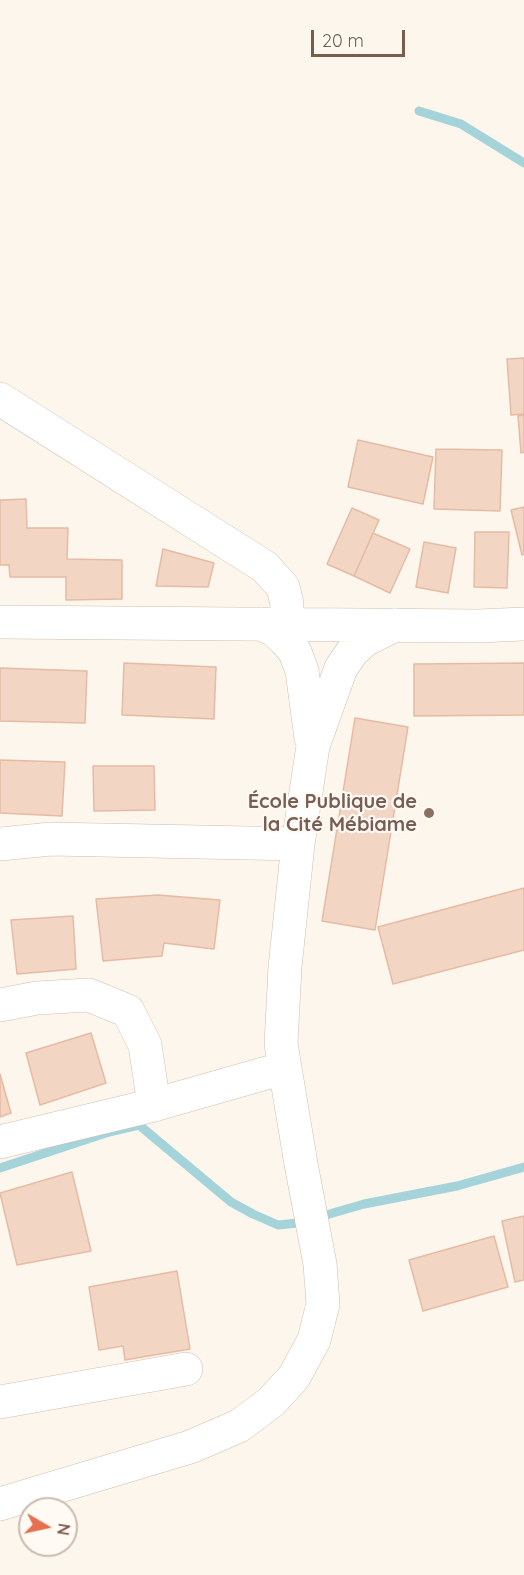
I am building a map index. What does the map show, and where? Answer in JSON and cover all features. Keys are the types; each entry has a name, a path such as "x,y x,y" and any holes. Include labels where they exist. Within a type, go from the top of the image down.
{"street":[{"path":"0,399 265,567 283,587 287,604 274,624 274,630 295,652 302,671 313,746"},
{"path":"0,622 524,624"},
{"path":"0,1504 189,1447 239,1426 271,1402 294,1377 314,1340 323,1304 320,1264 281,1044 285,967 298,844 313,746 341,668 352,652 365,640 394,625"},
{"path":"0,844 51,839 298,844"},
{"path":"0,1005 37,998 88,995 128,1011 145,1045 154,1105"},
{"path":"0,1142 154,1105 284,1068"},
{"path":"0,1402 186,1369"}],"building":[{"path":"524,358 524,414 511,415 507,359"},
{"path":"524,415 524,452 521,453 518,416"},
{"path":"358,440 433,457 423,504 348,487"},
{"path":"436,449 502,450 500,511 434,509"},
{"path":"26,499 27,528 68,528 67,559 122,560 122,599 66,600 66,577 10,577 9,565 0,565 0,500"},
{"path":"524,507 524,554 522,555 511,510"},
{"path":"352,508 379,520 354,576 327,564"},
{"path":"475,532 509,532 507,588 474,587"},
{"path":"373,533 410,549 390,593 354,576"},
{"path":"424,542 456,548 448,593 416,587"},
{"path":"163,549 214,563 208,587 156,586"},
{"path":"124,663 216,667 214,719 122,715"},
{"path":"524,663 524,715 414,716 414,664"},
{"path":"0,668 87,671 85,723 0,721"},
{"path":"355,718 408,727 375,930 322,921"},
{"path":"0,760 65,762 62,816 0,813"},
{"path":"93,766 154,766 155,810 94,811"},
{"path":"524,888 524,950 393,984 378,927"},
{"path":"158,895 220,900 214,949 164,943 162,956 103,961 96,899"},
{"path":"73,916 76,969 17,974 11,920"},
{"path":"91,1033 106,1083 40,1105 26,1053"},
{"path":"0,1074 11,1113 0,1117"},
{"path":"72,1172 91,1251 17,1265 0,1193"},
{"path":"524,1216 524,1280 515,1282 502,1221"},
{"path":"494,1236 508,1287 423,1311 409,1260"},
{"path":"177,1271 190,1349 125,1360 123,1346 99,1350 89,1287"}],"waterway":[{"path":"419,111 461,124 524,163"},
{"path":"0,1168 109,1132 139,1125 231,1202 278,1225 298,1223"},
{"path":"326,1215 364,1204 457,1186 524,1167"}],"place":[{"name":"École Publique de la Cité Mébiame","path":"429,813"}]}
